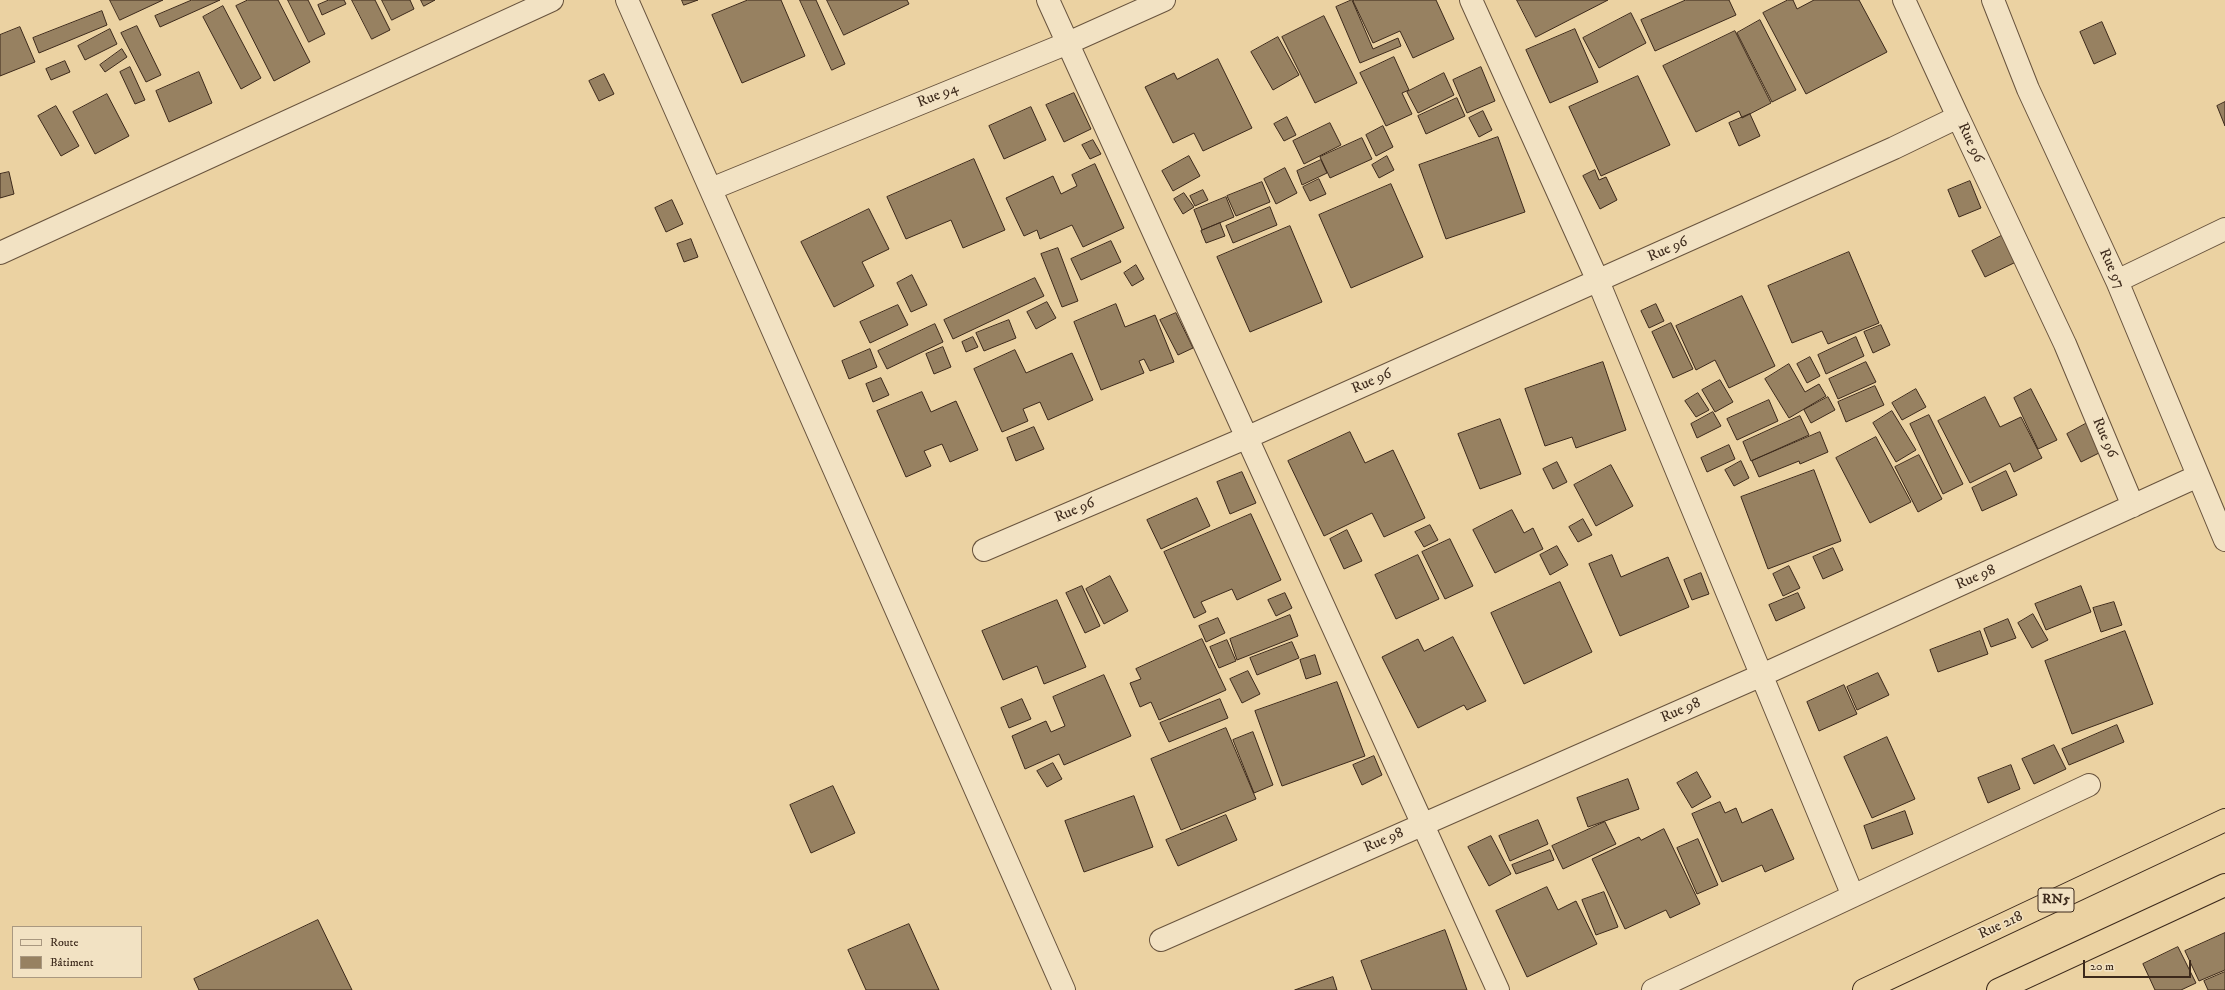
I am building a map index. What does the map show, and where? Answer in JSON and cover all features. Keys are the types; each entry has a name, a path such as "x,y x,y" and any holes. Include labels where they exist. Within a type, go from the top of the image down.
{"highway":[{"name":"Rue 218","path":"1864,990 2225,820"},
{"path":"1998,990 2225,885"}],"street":[{"path":"0,253 552,0"},
{"path":"627,0 1064,990"},
{"path":"1048,0 1498,990"},
{"name":"Rue 94","path":"711,189 1068,43 1164,0"},
{"path":"1470,0 1598,281 1853,896"},
{"path":"1904,0 1958,117"},
{"name":"Rue 97","path":"1993,0 2028,89 2117,281 2225,540"},
{"name":"Rue 96","path":"984,550 1248,438 1894,148 1958,117 2065,344 2133,506"},
{"path":"2117,281 2225,228"},
{"name":"Rue 98","path":"1161,940 1762,675 2198,476"},
{"path":"1653,990 2089,785"}],"building":[{"path":"110,0 163,0 120,20"},
{"path":"192,0 220,0 160,27 155,16"},
{"path":"248,0 278,0 310,62 274,81 236,6"},
{"path":"288,0 308,0 325,34 309,42"},
{"path":"329,0 344,0 346,4 322,15 318,5"},
{"path":"352,0 375,0 390,30 372,39"},
{"path":"382,0 410,0 414,9 392,20"},
{"path":"421,0 435,0 424,6"},
{"path":"682,0 698,0 684,5"},
{"path":"748,0 781,0 805,56 742,83 712,15"},
{"path":"800,0 816,0 845,64 832,70"},
{"path":"827,0 907,0 909,4 844,35"},
{"path":"1352,0 1373,49 1398,38 1401,46 1360,63 1336,7"},
{"path":"1436,0 1454,39 1413,58 1400,31 1373,43 1353,1"},
{"path":"1517,0 1608,0 1536,37"},
{"path":"1686,0 1729,0 1736,15 1655,51 1641,20"},
{"path":"1788,0 1793,0 1797,9 1814,0 1859,0 1887,52 1806,94 1763,13"},
{"path":"223,6 261,78 241,89 203,17"},
{"path":"102,11 107,25 39,53 33,38"},
{"path":"1631,13 1646,43 1599,68 1583,38"},
{"path":"1324,16 1357,83 1315,103 1282,37"},
{"path":"1760,20 1796,90 1772,102 1737,33"},
{"path":"2102,22 2116,54 2094,64 2080,32"},
{"path":"137,26 161,75 146,82 121,33"},
{"path":"20,27 35,62 0,76 0,35"},
{"path":"110,29 117,44 85,60 78,46"},
{"path":"1575,29 1598,82 1550,103 1526,50"},
{"path":"1735,31 1771,103 1742,118 1739,111 1696,132 1663,66"},
{"path":"1278,37 1299,75 1273,90 1251,52"},
{"path":"122,49 127,57 105,72 100,65"},
{"path":"1394,57 1409,90 1402,93 1412,114 1386,126 1360,73"},
{"path":"1218,59 1252,128 1203,151 1194,133 1173,143 1145,87 1174,73 1177,79"},
{"path":"65,61 70,72 51,80 46,69"},
{"path":"130,67 145,100 135,104 120,72"},
{"path":"1481,67 1495,101 1467,113 1453,80"},
{"path":"199,72 212,103 169,122 156,91"},
{"path":"1444,73 1454,95 1418,113 1407,92"},
{"path":"604,74 614,94 599,101 589,81"},
{"path":"1638,76 1670,145 1601,176 1569,107"},
{"path":"1074,93 1091,129 1064,142 1046,105"},
{"path":"107,94 129,136 95,154 73,112"},
{"path":"1457,98 1465,116 1426,134 1418,116"},
{"path":"2225,102 2225,126 2217,106"},
{"path":"56,106 79,146 61,156 38,116"},
{"path":"1031,107 1046,140 1004,159 989,126"},
{"path":"1483,111 1492,130 1479,137 1469,118"},
{"path":"1750,114 1760,136 1739,146 1729,123"},
{"path":"1287,117 1296,135 1284,141 1274,124"},
{"path":"1330,123 1341,145 1304,164 1293,141"},
{"path":"1383,126 1393,147 1376,156 1366,135"},
{"path":"1498,137 1525,212 1446,239 1419,165"},
{"path":"1362,138 1372,159 1330,178 1320,157"},
{"path":"1093,140 1101,154 1090,159 1082,145"},
{"path":"1189,156 1200,176 1173,191 1162,171"},
{"path":"1387,156 1394,170 1379,178 1372,165"},
{"path":"974,159 1005,230 963,248 951,220 906,239 887,197"},
{"path":"1321,160 1327,173 1302,185 1297,171"},
{"path":"1095,164 1124,228 1083,247 1072,225 1040,239 1037,230 1024,236 1006,198 1053,176 1061,194 1077,186 1072,175"},
{"path":"1285,168 1297,193 1276,204 1264,179"},
{"path":"1595,170 1599,180 1606,177 1617,200 1600,209 1583,176"},
{"path":"9,172 14,194 0,198 0,174"},
{"path":"1319,179 1326,194 1310,201 1303,187"},
{"path":"1970,181 1981,208 1959,217 1948,190"},
{"path":"1262,182 1270,202 1236,216 1227,196"},
{"path":"1391,184 1423,257 1351,288 1319,215"},
{"path":"1203,190 1208,200 1195,206 1190,196"},
{"path":"1184,193 1194,207 1183,214 1174,199"},
{"path":"1226,197 1234,217 1202,230 1194,210"},
{"path":"672,200 683,224 666,232 655,208"},
{"path":"1270,207 1277,225 1233,243 1226,226"},
{"path":"869,209 889,249 862,262 874,286 834,307 801,242"},
{"path":"1220,223 1225,236 1206,243 1201,231"},
{"path":"1290,226 1322,302 1250,332 1217,257"},
{"path":"2005,234 2018,261 1985,277 1972,251"},
{"path":"691,239 698,257 684,262 677,244"},
{"path":"1111,241 1121,262 1081,280 1071,259"},
{"path":"1058,248 1078,301 1062,307 1041,254"},
{"path":"1849,252 1879,323 1828,344 1822,331 1792,343 1768,286"},
{"path":"1136,265 1144,279 1132,286 1124,273"},
{"path":"912,275 927,305 911,312 897,283"},
{"path":"1035,278 1044,296 953,339 944,320"},
{"path":"1742,296 1775,366 1729,388 1715,360 1696,370 1676,326"},
{"path":"1047,302 1056,318 1036,329 1027,312"},
{"path":"1116,304 1125,327 1155,315 1174,362 1150,371 1144,359 1139,361 1144,373 1101,390 1074,322"},
{"path":"1656,304 1664,321 1649,328 1641,311"},
{"path":"898,305 908,325 870,343 860,322"},
{"path":"1176,313 1193,348 1178,355 1160,320"},
{"path":"1009,320 1016,338 984,351 976,333"},
{"path":"1671,323 1693,369 1673,378 1652,332"},
{"path":"935,324 943,342 887,369 878,351"},
{"path":"1881,325 1890,345 1873,353 1864,332"},
{"path":"973,337 978,347 966,352 962,342"},
{"path":"1856,337 1864,356 1826,374 1818,355"},
{"path":"943,347 951,367 934,374 926,354"},
{"path":"870,349 877,367 849,379 842,361"},
{"path":"1015,350 1026,373 1072,353 1093,400 1048,420 1040,402 1023,409 1028,421 1002,432 974,369"},
{"path":"1810,357 1820,376 1807,383 1797,364"},
{"path":"1603,362 1626,430 1576,448 1572,437 1545,446 1525,389"},
{"path":"1866,362 1876,382 1838,399 1829,379"},
{"path":"1789,364 1805,392 1819,384 1826,396 1789,418 1765,379"},
{"path":"881,378 889,395 873,402 866,384"},
{"path":"1720,380 1733,402 1715,412 1702,390"},
{"path":"1875,386 1884,405 1846,422 1838,402"},
{"path":"1916,389 1926,407 1902,420 1892,403"},
{"path":"2031,389 2057,440 2038,449 2014,398"},
{"path":"922,392 931,412 956,401 978,450 950,462 942,444 924,451 931,466 906,477 877,411"},
{"path":"1698,393 1709,410 1696,417 1685,401"},
{"path":"1828,397 1835,410 1811,423 1804,410"},
{"path":"1985,397 2000,427 2021,417 2042,458 2014,472 2010,463 1970,483 1938,421"},
{"path":"1769,400 1778,421 1737,440 1727,419"},
{"path":"1892,411 1916,450 1896,462 1873,423"},
{"path":"1713,412 1721,426 1697,438 1691,424"},
{"path":"1929,415 1963,484 1943,494 1910,424"},
{"path":"1800,416 1809,435 1751,461 1743,442"},
{"path":"1500,419 1521,474 1480,489 1458,434"},
{"path":"2089,422 2103,451 2081,462 2067,434"},
{"path":"1034,427 1044,449 1016,461 1007,438"},
{"path":"1350,432 1365,463 1393,450 1425,518 1384,537 1372,513 1324,536 1288,461"},
{"path":"1820,432 1828,452 1800,464 1799,461 1759,477 1752,461"},
{"path":"1876,437 1911,502 1870,523 1836,458"},
{"path":"1729,445 1735,459 1707,472 1701,458"},
{"path":"1919,455 1942,499 1918,512 1895,467"},
{"path":"1741,461 1749,478 1734,486 1725,470"},
{"path":"1557,462 1567,482 1553,489 1543,469"},
{"path":"1611,465 1633,506 1596,526 1574,485"},
{"path":"1814,470 1841,541 1768,569 1741,497"},
{"path":"2006,471 2017,495 1982,511 1972,488"},
{"path":"1242,472 1256,503 1230,514 1217,482"},
{"path":"1197,498 1210,526 1161,549 1147,520"},
{"path":"1512,510 1524,533 1533,528 1543,549 1495,573 1473,530"},
{"path":"1251,514 1281,580 1237,600 1232,589 1201,602 1206,612 1194,618 1164,552"},
{"path":"1583,519 1592,535 1578,542 1569,527"},
{"path":"1430,525 1438,540 1424,547 1415,532"},
{"path":"1347,530 1362,561 1344,569 1330,539"},
{"path":"1450,539 1473,586 1445,599 1422,552"},
{"path":"1557,546 1568,565 1550,575 1540,555"},
{"path":"1833,548 1843,570 1823,579 1813,557"},
{"path":"1418,555 1439,599 1396,619 1375,575"},
{"path":"1612,555 1621,577 1668,557 1689,607 1620,636 1589,564"},
{"path":"1789,566 1800,588 1783,596 1773,574"},
{"path":"1701,573 1709,594 1692,600 1684,580"},
{"path":"1110,576 1128,611 1104,624 1086,589"},
{"path":"1560,582 1592,652 1524,684 1491,613"},
{"path":"1082,586 1100,626 1085,633 1066,593"},
{"path":"2081,586 2091,612 2046,630 2035,604"},
{"path":"1285,593 1292,608 1276,616 1268,600"},
{"path":"1798,593 1805,608 1776,621 1769,605"},
{"path":"1057,600 1086,667 1044,684 1037,666 1003,680 982,631"},
{"path":"2114,602 2122,625 2101,632 2093,608"},
{"path":"2033,614 2048,640 2032,648 2018,623"},
{"path":"1290,615 1298,636 1237,660 1230,639"},
{"path":"1218,618 1225,633 1206,642 1199,626"},
{"path":"2008,619 2016,638 1991,647 1984,629"},
{"path":"1980,631 1988,654 1938,672 1930,650"},
{"path":"2125,631 2153,704 2072,734 2045,661"},
{"path":"1453,637 1486,701 1467,710 1464,705 1418,728 1382,657 1418,639 1424,651"},
{"path":"1202,639 1226,690 1159,720 1151,702 1140,707 1130,683 1141,679 1136,669"},
{"path":"1227,640 1236,661 1219,668 1210,647"},
{"path":"1292,642 1299,658 1257,675 1250,658"},
{"path":"1315,655 1321,674 1306,679 1300,660"},
{"path":"1248,671 1260,694 1242,703 1230,679"},
{"path":"1878,673 1889,695 1857,710 1847,687"},
{"path":"1104,675 1131,736 1064,765 1059,754 1025,769 1012,736 1046,721 1051,732 1065,726 1053,697"},
{"path":"1337,682 1365,756 1282,786 1255,711"},
{"path":"1844,685 1857,714 1819,731 1807,702"},
{"path":"1022,699 1031,719 1009,728 1001,708"},
{"path":"1220,699 1228,718 1169,742 1160,723"},
{"path":"2117,725 2124,742 2069,765 2062,749"},
{"path":"1226,728 1256,799 1181,830 1151,759"},
{"path":"1253,732 1273,785 1254,793 1233,740"},
{"path":"1887,737 1915,799 1872,818 1844,757"},
{"path":"2054,745 2066,769 2034,784 2022,759"},
{"path":"1374,756 1382,775 1362,785 1353,765"},
{"path":"1053,763 1062,779 1047,787 1037,771"},
{"path":"2011,765 2020,789 1988,803 1978,778"},
{"path":"1697,772 1711,797 1692,808 1677,783"},
{"path":"1628,779 1639,809 1588,827 1577,798"},
{"path":"833,786 855,833 811,853 790,805"},
{"path":"1134,796 1153,847 1084,872 1065,821"},
{"path":"1720,802 1725,813 1736,808 1742,823 1772,809 1794,859 1765,872 1762,865 1722,882 1692,814"},
{"path":"1905,811 1913,834 1872,849 1864,826"},
{"path":"1226,815 1237,840 1178,866 1166,840"},
{"path":"1538,820 1548,844 1510,861 1499,836"},
{"path":"1605,822 1616,844 1563,869 1552,846"},
{"path":"1664,829 1700,904 1670,918 1666,910 1625,929 1592,859 1639,837 1641,840"},
{"path":"1491,836 1511,874 1489,886 1468,847"},
{"path":"1698,839 1718,885 1697,894 1677,848"},
{"path":"1550,850 1554,860 1516,874 1512,865"},
{"path":"1547,887 1558,910 1576,901 1597,944 1527,977 1496,911"},
{"path":"1604,892 1618,927 1596,935 1582,900"},
{"path":"318,920 352,990 199,990 194,979"},
{"path":"909,924 939,990 866,990 848,950"},
{"path":"1445,930 1467,990 1372,990 1361,961"},
{"path":"2225,933 2225,970 2199,981 2185,951"},
{"path":"2178,947 2196,983 2181,990 2155,990 2143,964"},
{"path":"2225,972 2225,990 2208,990 2204,981"},
{"path":"1333,977 1337,990 1295,990"}]}
